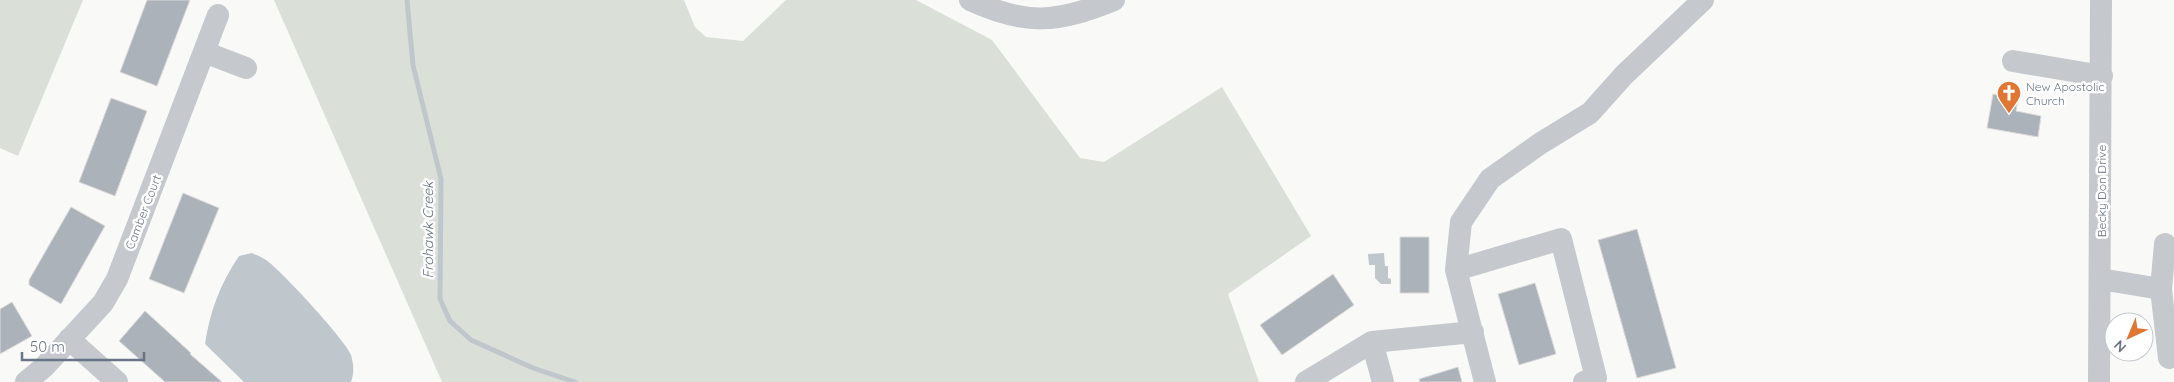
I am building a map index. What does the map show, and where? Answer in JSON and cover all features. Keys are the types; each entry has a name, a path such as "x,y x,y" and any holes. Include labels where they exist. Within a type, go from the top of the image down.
{"street":[{"path":"970,0 1002,13 1038,19 1080,14 1114,0"},
{"path":"1486,382 1456,270 1461,222 1490,179 1541,143 1590,113 1624,75 1703,0"},
{"name":"Becky Don Drive","path":"2099,382 2101,0"},
{"name":"Camber Court","path":"26,382 44,367 103,303 117,279 218,15"},
{"path":"204,52 246,68"},
{"path":"2013,61 2102,76"},
{"path":"1456,270 1561,239 1596,378 1584,382"},
{"path":"2165,244 2161,289 2169,358"},
{"path":"2100,279 2161,289"},
{"path":"1306,382 1372,342 1473,332"},
{"path":"69,339 117,382"},
{"path":"1372,342 1383,382"}],"shaded area":[{"path":"0,0 83,0 18,156 0,148"},
{"path":"274,0 684,0 695,27 706,37 743,41 786,0 916,0 992,40 1080,158 1104,162 1222,87 1311,236 1228,294 1259,382 442,382"},
{"path":"252,253 274,266 338,336 347,348 353,362 351,382 244,382 205,344 213,309 226,277 239,256"},
{"path":"1384,253 1385,266 1388,266 1388,278 1391,279 1391,284 1381,284 1375,278 1375,265 1369,265 1368,254"}],"building":[{"path":"147,0 190,0 157,86 120,72"},
{"name":"New Apostolic Church","path":"1993,94 2018,98 2016,111 2041,116 2038,137 1987,128"},
{"path":"111,98 147,111 115,196 79,182"},
{"path":"183,193 219,208 184,293 149,279"},
{"path":"71,207 105,226 61,304 29,285 29,280"},
{"path":"1637,229 1676,368 1637,378 1598,240"},
{"path":"1400,237 1429,237 1429,293 1400,293"},
{"path":"1333,274 1354,305 1282,355 1260,325"},
{"path":"1535,283 1556,354 1519,365 1498,294"},
{"path":"12,302 32,336 0,354 0,309"},
{"path":"145,311 222,382 165,382 119,341"},
{"path":"1458,367 1462,382 1420,382 1419,379"}],"waterway":[{"name":"Frohawk Creek","path":"407,0 413,65 441,179 440,299 450,321 471,340 533,368 575,382"}],"place":[{"name":"New Apostolic Church","path":"2009,114"}]}
